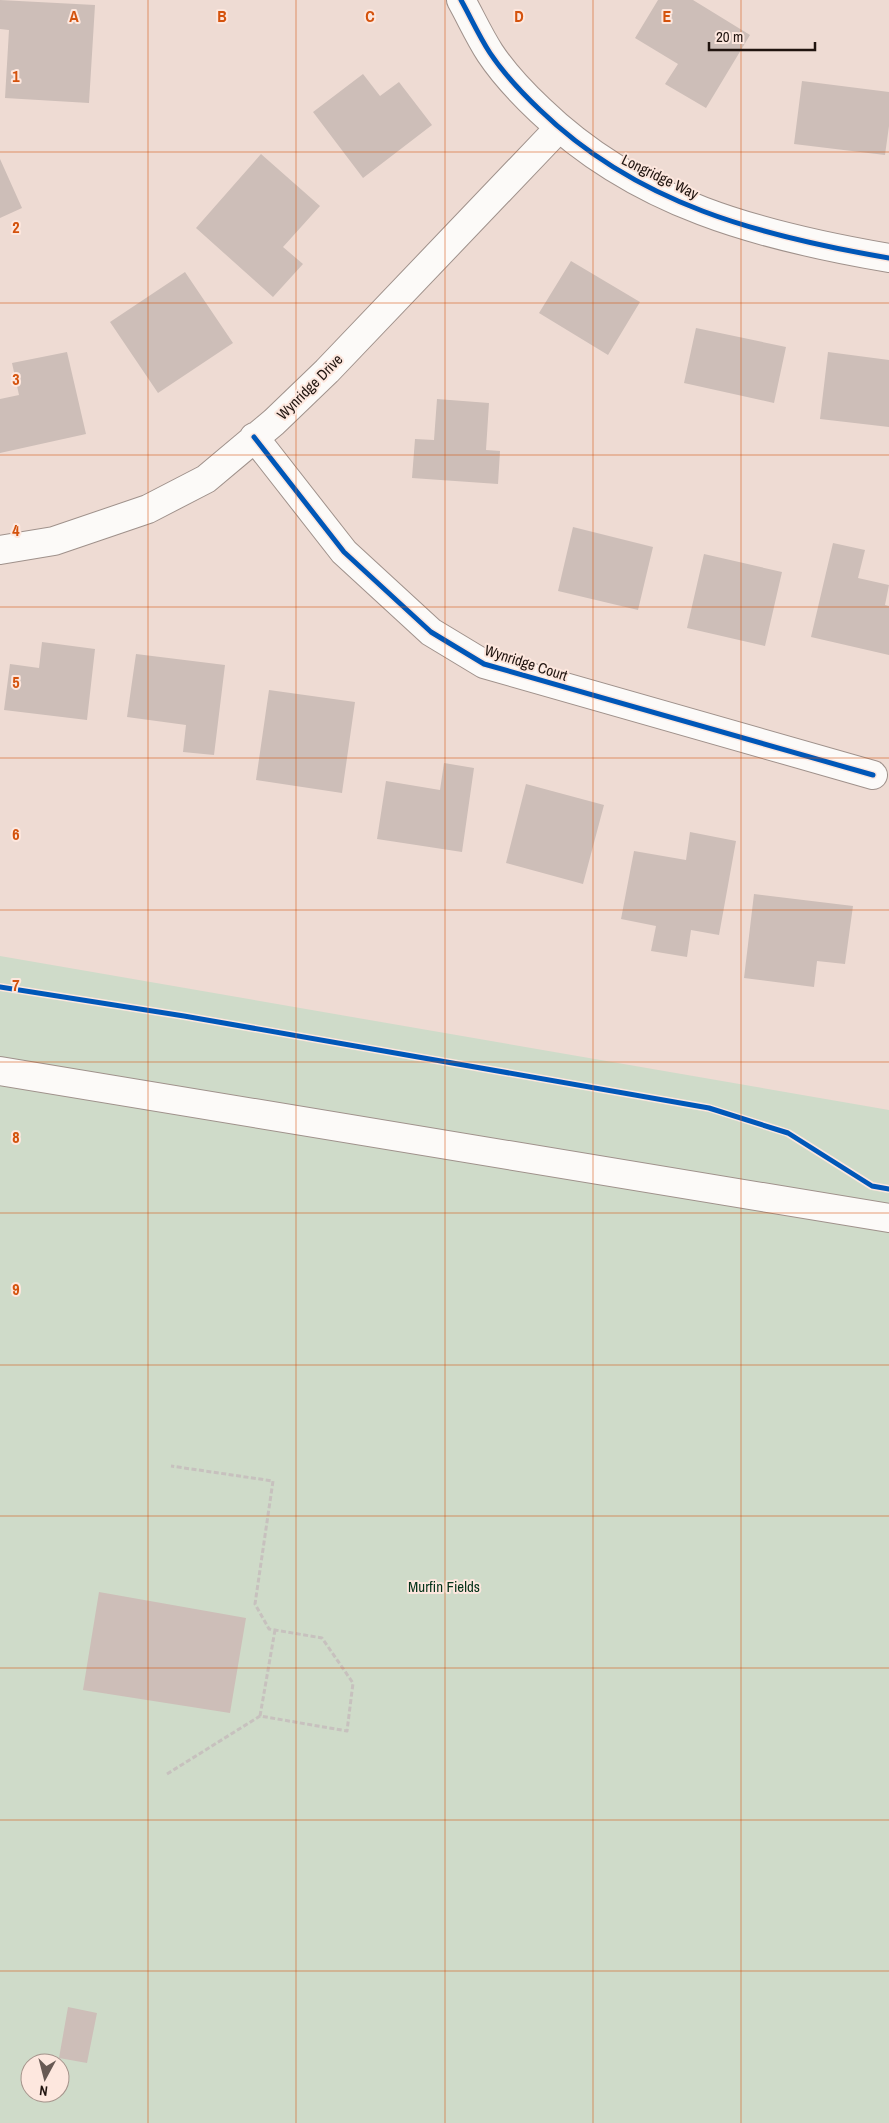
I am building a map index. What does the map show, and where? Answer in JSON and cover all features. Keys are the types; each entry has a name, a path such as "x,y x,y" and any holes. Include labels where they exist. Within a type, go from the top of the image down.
{"street":[{"name":"Longridge Way","path":"461,0 490,54 523,94 559,128 595,157 636,182 720,219 812,245 889,258"},
{"name":"Wynridge Drive","path":"0,550 54,541 148,509 206,479 274,422 327,372 559,128"},
{"name":"Wynridge Court","path":"254,437 344,552 430,632 484,664 873,775"},
{"path":"0,1071 889,1218"}],"path":[{"path":"167,1774 260,1716 347,1731 353,1683 322,1638 269,1629 254,1604 273,1481 171,1466"},
{"path":"260,1716 275,1630"}],"green space":[{"name":"Murfin Fields","path":"0,956 889,1110 889,2123 0,2123"}],"building":[{"path":"0,0 95,5 89,103 5,98 9,30 0,29"},
{"path":"658,0 693,0 750,35 706,108 665,84 678,64 635,38"},
{"path":"363,74 380,96 399,82 432,125 363,178 313,112"},
{"path":"802,81 889,92 889,126 885,155 794,144"},
{"path":"261,154 320,206 283,247 303,264 273,297 196,228"},
{"path":"0,159 22,208 0,218"},
{"path":"571,261 640,302 608,355 539,313"},
{"path":"185,272 233,343 158,393 110,322"},
{"path":"696,328 786,347 774,403 684,383"},
{"path":"67,352 86,434 0,453 0,399 19,395 12,363"},
{"path":"828,352 889,360 889,427 820,419"},
{"path":"437,399 489,403 486,450 500,451 498,484 412,478 415,439 434,440"},
{"path":"573,527 653,547 638,610 558,591"},
{"path":"833,543 865,550 858,578 889,585 885,605 889,606 889,655 811,637"},
{"path":"704,554 782,572 765,646 687,628"},
{"path":"42,642 95,649 87,720 4,710 10,664 39,668"},
{"path":"136,654 225,665 214,755 183,752 186,725 127,717"},
{"path":"269,690 355,702 342,793 256,780"},
{"path":"444,763 474,768 462,852 377,839 386,781 440,790"},
{"path":"526,784 604,805 583,884 506,863"},
{"path":"690,832 736,841 719,935 691,930 687,957 651,951 656,926 621,919 634,851 686,860"},
{"path":"754,894 853,906 845,964 817,961 814,987 744,978"},
{"path":"99,1592 246,1618 230,1713 83,1690"},
{"path":"68,2007 97,2013 87,2063 70,2060 70,2053 60,2053"}],"cycle path":[{"path":"461,0 490,53 520,90 540,110 578,142 617,170 659,192 702,211 747,226 794,239 889,258"},
{"path":"254,437 344,552 431,632 484,664 873,775"},
{"path":"0,987 184,1016 709,1108 788,1133 872,1186 889,1189"}]}
